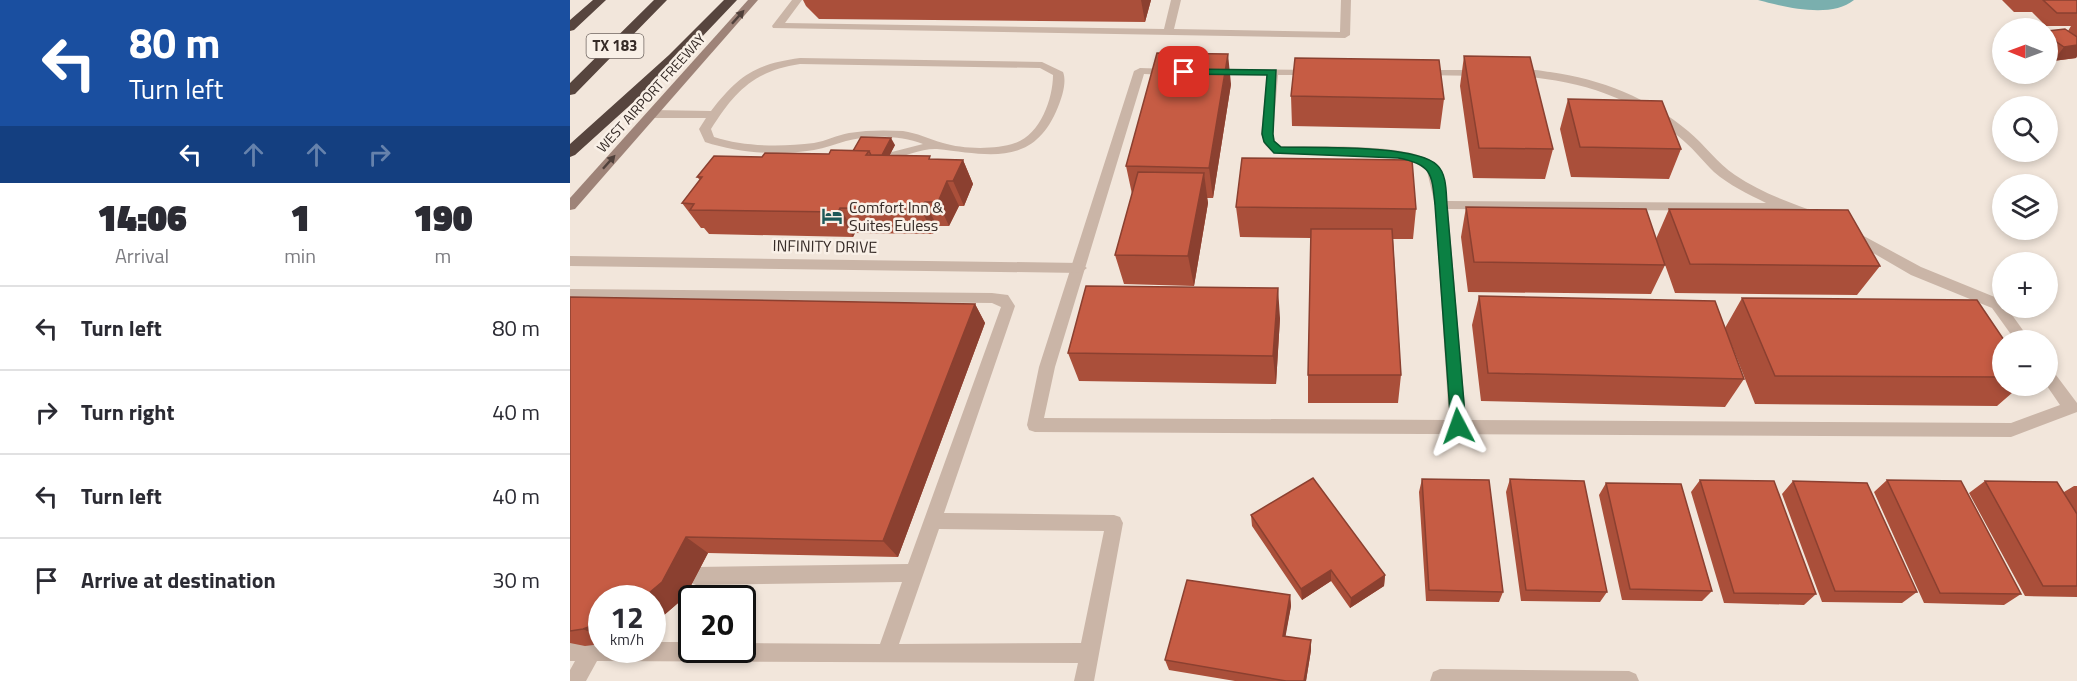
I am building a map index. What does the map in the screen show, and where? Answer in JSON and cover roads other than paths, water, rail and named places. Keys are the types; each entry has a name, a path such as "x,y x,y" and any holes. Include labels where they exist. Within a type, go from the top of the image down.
{"highway":[{"path":"570,27 600,0"},
{"name":"TX 183","path":"570,91 661,0"},
{"path":"570,152 674,58 731,0"}],"main road":[{"name":"WEST AIRPORT FREEWAY","path":"570,206 753,0"}],"street":[{"path":"797,0 777,26 1345,35 1346,0"},
{"path":"1168,32 1176,0"},
{"path":"792,62 1042,65 1059,74 1060,83 1045,122 1033,140 1021,146 1005,149 949,148 919,137 903,135 847,137 827,144 807,147 741,147 721,144 709,139 705,129 714,115 738,85 753,73 776,64 792,62"},
{"path":"1320,72 1140,71 1080,268 1047,367 1035,424 2011,430 2071,408 2058,389"},
{"path":"1273,72 1267,134 1274,147 1286,152 1398,154 1415,157 1433,167 1438,176 1458,426"},
{"path":"1415,73 1534,74 1584,81 1633,98 1683,133 1730,178 1787,207 1832,223 1916,271 1997,304 2016,330"},
{"path":"652,114 714,115"},
{"path":"827,144 842,152"},
{"path":"888,157 936,145"},
{"path":"1441,205 1787,207"},
{"name":"INFINITY DRIVE","path":"570,261 1080,268"},
{"path":"570,294 1003,299 1008,306 886,654"},
{"path":"933,521 1114,523 1084,681"},
{"path":"696,576 914,573"},
{"path":"570,651 588,651"},
{"path":"666,652 886,654 1089,652"},
{"path":"575,681 588,658"},
{"path":"1440,681 1440,679 1629,681"}],"water":[{"path":"1758,0 1854,0 1833,9 1807,10"}],"place":[{"name":"Comfort Inn & Suites Euless","path":"832,216"}]}
